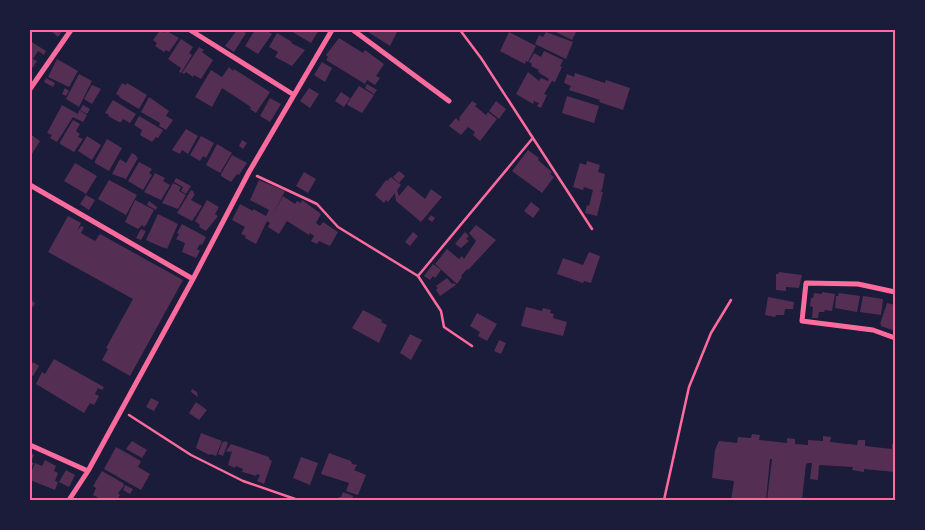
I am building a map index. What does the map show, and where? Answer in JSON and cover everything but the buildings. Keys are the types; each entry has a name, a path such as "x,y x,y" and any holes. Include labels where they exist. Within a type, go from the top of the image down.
{"street":[{"path":"30,89 71,30"},
{"path":"190,30 294,95"},
{"path":"70,500 193,279 249,172 332,30"},
{"path":"353,30 449,100"},
{"path":"30,186 193,279"},
{"path":"895,292 858,284 806,283 802,321 873,330 895,338"},
{"path":"30,445 88,470"}],"path":[{"path":"460,30 481,58 592,229"},
{"path":"418,276 532,139"},
{"path":"249,172 317,204 338,227 418,276 440,311 444,327 472,346"},
{"path":"664,500 689,387 710,333 731,300"},
{"path":"121,410 191,455 243,481 298,500"}]}
